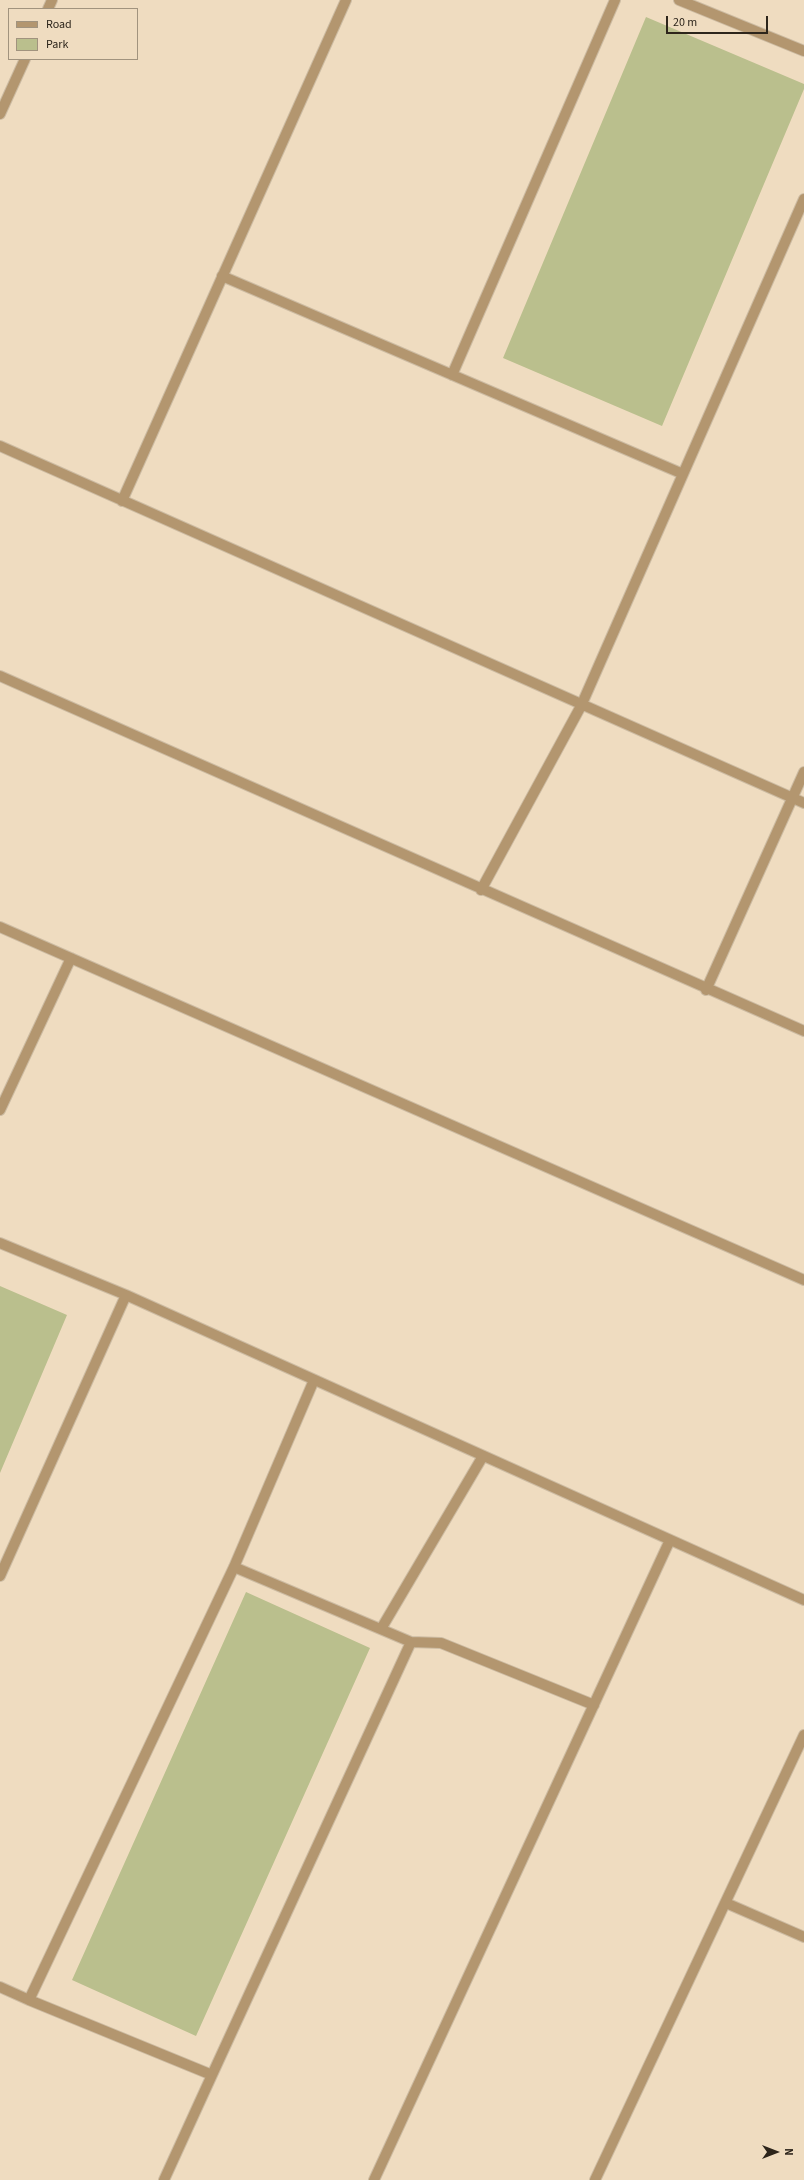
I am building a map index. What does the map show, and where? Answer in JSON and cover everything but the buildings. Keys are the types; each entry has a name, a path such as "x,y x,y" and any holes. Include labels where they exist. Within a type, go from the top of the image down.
{"street":[{"path":"122,501 346,0"},
{"path":"452,375 615,0"},
{"path":"679,0 804,51"},
{"path":"0,114 25,60"},
{"path":"480,890 581,706 804,199"},
{"path":"222,276 683,474"},
{"path":"0,446 581,706 804,803"},
{"path":"0,676 706,990 804,1031"},
{"path":"706,990 804,772"},
{"path":"0,927 804,1280"},
{"path":"0,1110 71,958"},
{"path":"0,1243 126,1295 804,1600"},
{"path":"0,1576 126,1295"},
{"path":"29,2000 234,1567 314,1380"},
{"path":"382,1629 483,1456"},
{"path":"374,2180 670,1540"},
{"path":"234,1567 411,1642 441,1642 594,1705"},
{"path":"164,2180 411,1642"},
{"path":"595,2180 804,1735"},
{"path":"726,1903 804,1937"},
{"path":"0,1987 212,2075"}],"green space":[{"path":"646,17 804,84 804,89 662,426 503,358"},
{"path":"0,1286 67,1315 0,1473"},
{"path":"246,1592 370,1648 196,2036 72,1980"}]}
